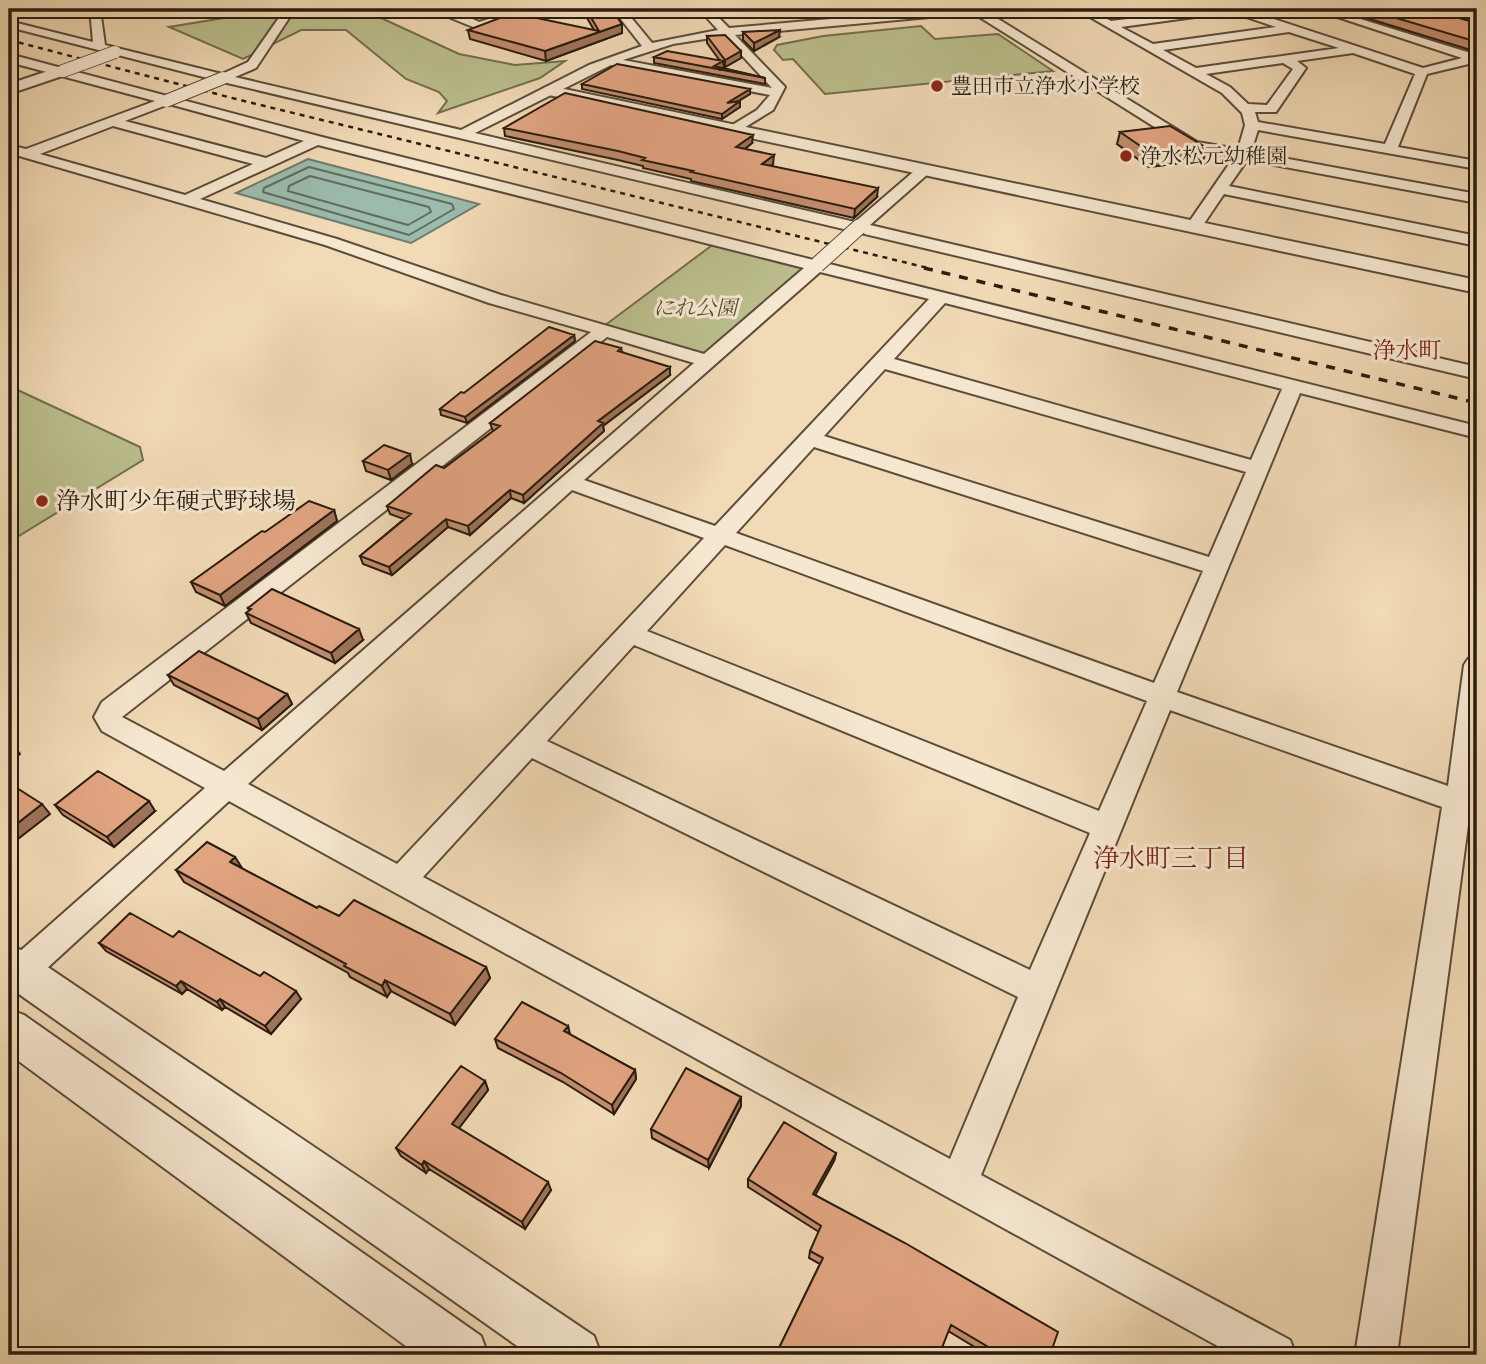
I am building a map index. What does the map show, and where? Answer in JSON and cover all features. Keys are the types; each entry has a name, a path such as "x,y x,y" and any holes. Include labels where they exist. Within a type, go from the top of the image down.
{"street":[{"path":"95,9 99,47"},
{"path":"9,161 252,65 290,9"},
{"path":"447,9 451,15 478,26 512,16 508,9"},
{"path":"618,9 649,47"},
{"path":"704,9 779,87 769,107 734,130"},
{"path":"463,134 610,61 649,47 806,20 889,12 976,9 1193,145 1477,199"},
{"path":"1081,9 1226,90 1244,108 1252,125 1244,155 1194,228"},
{"path":"1110,25 1233,9 1422,72 1476,59"},
{"path":"1318,9 1476,59"},
{"path":"9,24 223,78 1477,373"},
{"path":"1152,48 1292,28"},
{"path":"1194,72 1356,50"},
{"path":"9,89 115,52"},
{"path":"9,58 317,140 1477,432"},
{"path":"1244,108 1271,109 1300,68 1286,60"},
{"path":"610,61 778,93"},
{"path":"1390,150 1422,72"},
{"path":"550,91 1477,287"},
{"path":"113,122 267,163"},
{"path":"1252,125 1477,165"},
{"path":"186,200 317,140"},
{"path":"9,149 331,242 495,299 709,361"},
{"path":"575,1355 14,968 227,788 372,655 462,580 569,482 924,170"},
{"path":"1220,189 1477,241"},
{"path":"402,880 941,297"},
{"path":"604,331 111,709 108,717 112,724 1275,1355"},
{"path":"883,362 1259,469"},
{"path":"959,1183 1293,386"},
{"path":"811,439 1218,568"},
{"path":"569,482 1236,724 1321,751 1468,805"},
{"path":"631,634 1107,827"},
{"path":"1376,1355 1452,832 1468,805 1477,665"},
{"path":"529,744 1038,990"},
{"path":"9,1029 462,1355"}],"green space":[{"path":"244,9 390,9 379,17 459,54 515,65 565,61 540,78 438,113 447,101 439,92 406,79 346,30 301,30 243,59 169,27 248,14"},
{"path":"921,26 935,39 998,34 1053,71 825,94 793,59 783,60 774,50 777,45 823,36"},
{"name":"にれ公園","path":"715,243 805,266 704,354 604,326"},
{"name":"浄水町少年硬式野球場","path":"9,386 140,447 143,460 9,542"}],"water":[{"path":"308,159 479,204 411,243 236,193"}],"building":[{"path":"586,9 611,9 622,24 545,51 468,30 513,13 599,31"},
{"path":"1366,9 1426,9 1477,23 1477,42"},
{"path":"780,30 754,43 743,32"},
{"path":"725,35 741,51 725,60 707,36"},
{"path":"667,51 723,61 714,66 765,78 654,57"},
{"path":"617,64 750,89 727,103 740,101 722,114 582,84"},
{"path":"565,93 753,135 736,147 774,155 762,164 878,188 855,209 691,172 693,171 642,160 645,158 618,151 504,128"},
{"path":"1170,126 1207,148 1152,154 1120,132"},
{"path":"549,327 574,335 465,417 440,409 461,392 464,393"},
{"path":"595,341 670,367 598,421 603,423 523,495 510,490 468,526 446,519 389,567 360,556 411,514 387,506 436,465 444,468 500,426 490,423"},
{"path":"384,445 410,454 388,470 363,461"},
{"path":"309,501 334,510 220,595 191,582 262,531 265,532"},
{"path":"272,589 359,629 331,653 246,613 251,609 248,608"},
{"path":"199,651 287,694 258,719 168,675"},
{"path":"98,771 149,801 107,837 55,805"},
{"path":"9,783 42,804 9,830"},
{"path":"207,842 235,857 230,862 317,908 319,906 339,916 354,900 486,967 450,1014 385,980 382,986 176,870"},
{"path":"130,913 173,937 179,931 260,976 264,972 296,991 265,1026 220,999 217,1002 181,981 176,986 99,943"},
{"path":"522,1002 568,1026 564,1031 635,1070 612,1105 561,1073 495,1039"},
{"path":"461,1066 485,1081 452,1124 548,1182 522,1222 424,1161 422,1165 396,1148"},
{"path":"686,1068 741,1097 708,1160 651,1129"},
{"path":"784,1122 836,1153 813,1194 905,1243 1058,1332 1050,1355 1002,1355 951,1325 939,1355 791,1355 779,1348 823,1258 810,1251 821,1226 748,1179"}],"railway":[{"path":"9,40 236,99 932,269"},
{"path":"924,268 1477,403"}],"place":[{"name":"豊田市立浄水小学校","path":"937,86"},
{"name":"浄水松元幼稚園","path":"1126,156"},
{"name":"浄水町少年硬式野球場","path":"42,501"}],"district":[{"name":"浄水町","path":"1407,350"},
{"name":"浄水町三丁目","path":"1171,858"}]}
